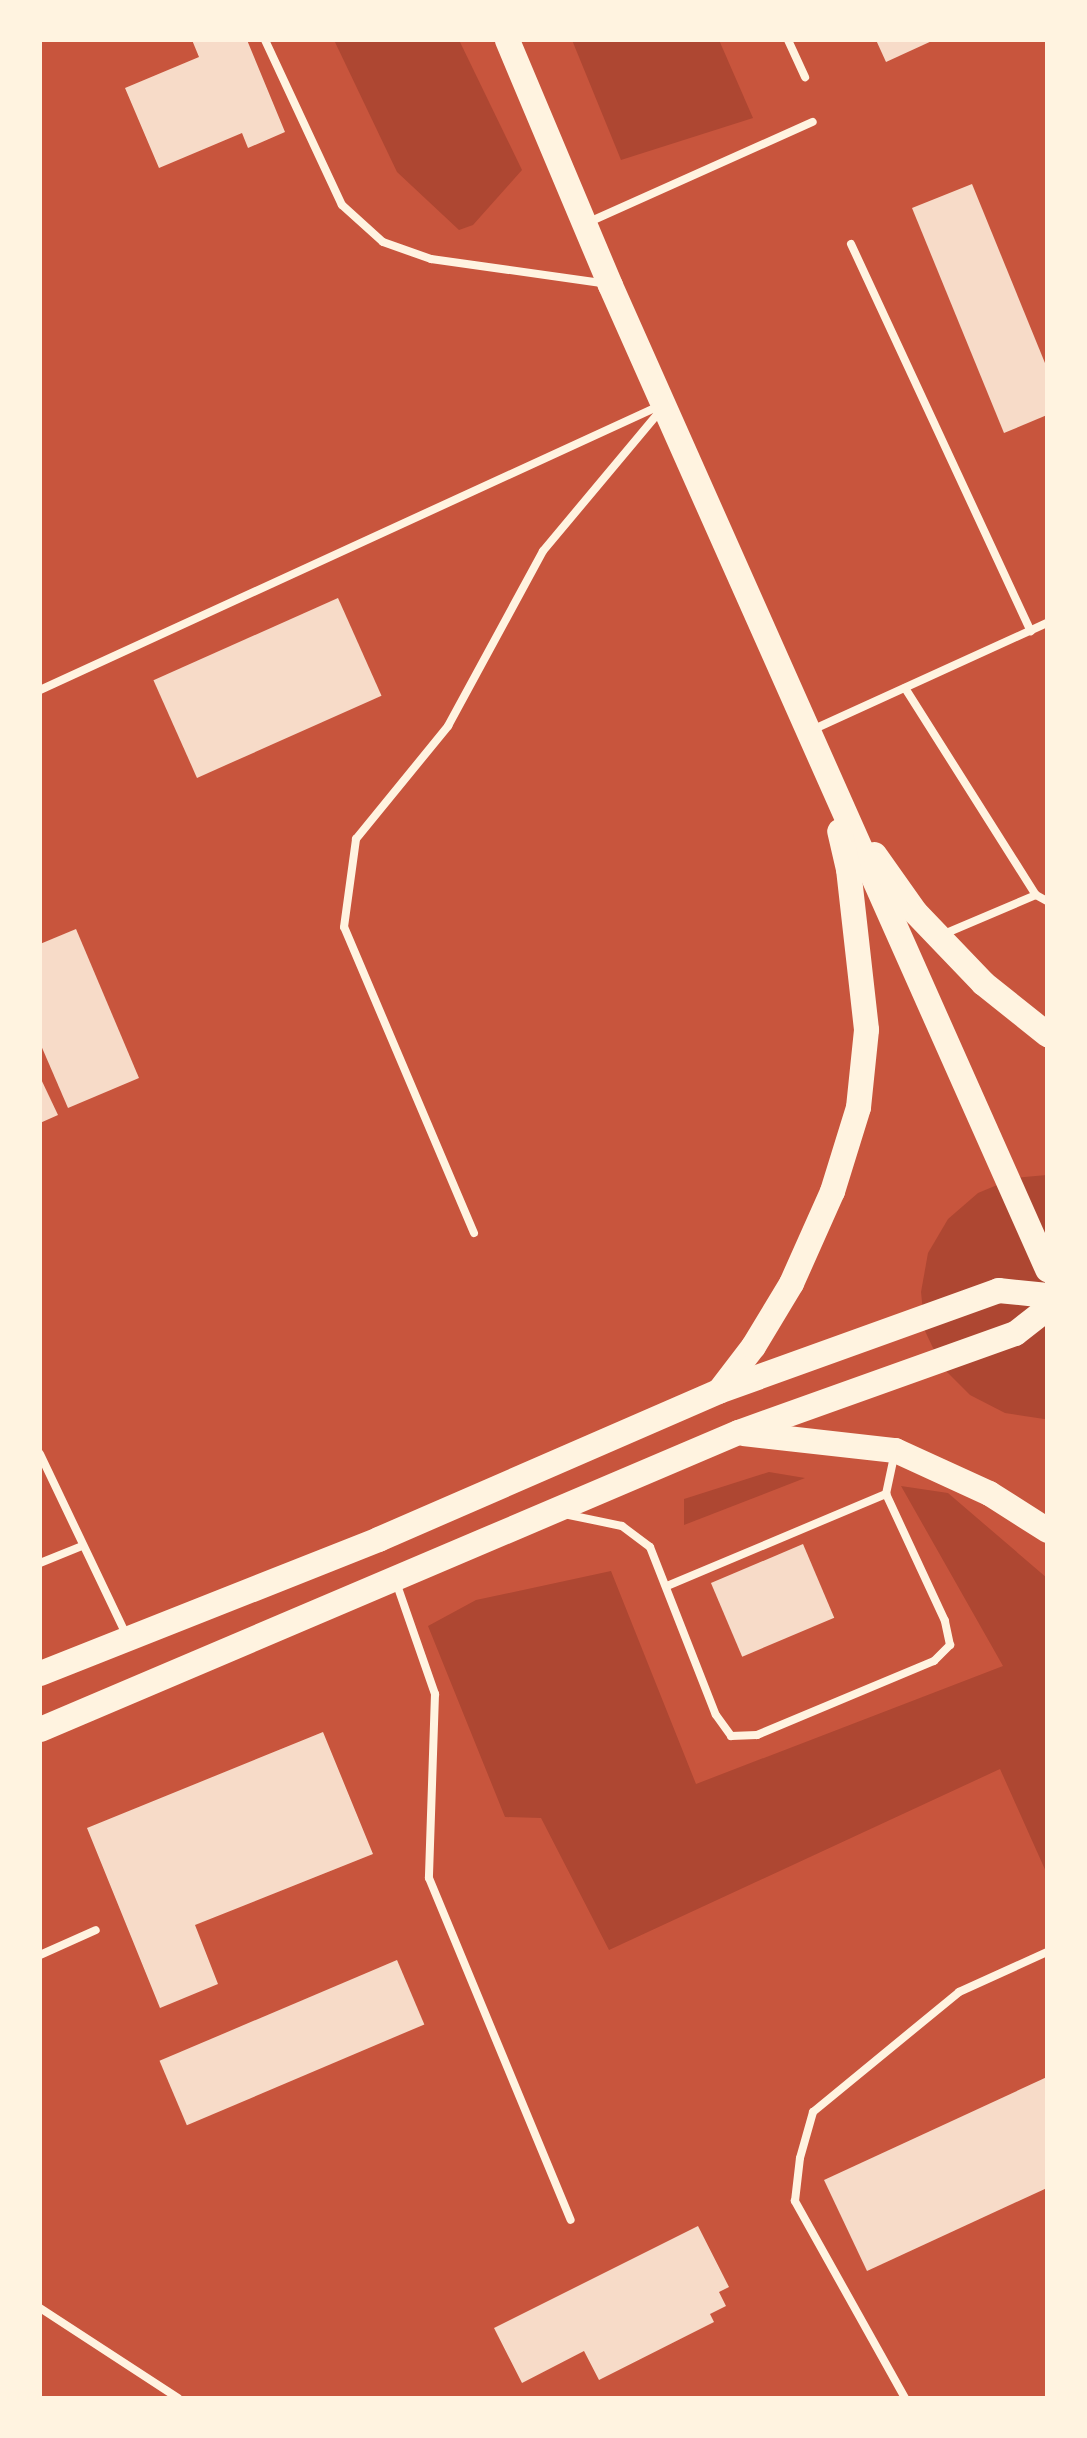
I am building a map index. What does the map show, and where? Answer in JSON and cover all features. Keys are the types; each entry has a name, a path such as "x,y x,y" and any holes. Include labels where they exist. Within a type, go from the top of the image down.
{"highway":[{"path":"507,40 610,284 1047,1269"},
{"path":"824,768 877,860 938,936 983,983 1047,1034"},
{"path":"718,1391 753,1346 790,1283 832,1192 858,1107 866,1029 856,928 848,869 824,768"},
{"path":"40,1673 378,1539 718,1391 998,1290 1047,1295"},
{"path":"40,1730 738,1432 1015,1332 1047,1308"},
{"path":"738,1432 894,1450 989,1493 1047,1530"}],"lane":[{"path":"265,40 342,204 383,242 431,259 610,284"},
{"path":"788,40 805,76"},
{"path":"585,223 813,122"},
{"path":"851,244 1032,630"},
{"path":"40,690 666,403"},
{"path":"474,1233 344,927 356,839 448,726 543,550 666,403"},
{"path":"808,732 1047,624"},
{"path":"905,688 1036,896 1047,901"},
{"path":"938,936 1036,896"},
{"path":"550,1511 622,1526 650,1547 716,1715 731,1736 757,1736 934,1660 950,1645 945,1621 886,1494 894,1450"},
{"path":"40,1454 128,1638"},
{"path":"667,1586 886,1494"},
{"path":"40,1563 82,1546"},
{"path":"395,1578 435,1694 429,1878 571,2220"},
{"path":"40,1955 96,1930"},
{"path":"905,2398 795,2201 800,2158 813,2112 958,1992 1047,1952"},
{"path":"40,2308 178,2398"}],"shaded area":[{"path":"334,40 459,40 522,170 473,225 459,230 397,172"},
{"path":"572,40 719,40 753,118 621,160"},
{"path":"1047,1175 1044,1419 1005,1413 970,1395 942,1367 925,1331 921,1292 928,1253 948,1219 978,1193 1014,1178"},
{"path":"769,1472 805,1478 684,1525 684,1499"},
{"path":"901,1486 948,1493 1047,1578 1047,1874 1000,1769 609,1950 541,1818 505,1817 428,1626 476,1600 611,1571 696,1784 1003,1666"}],"building":[{"path":"192,40 247,40 285,132 248,148 242,133 159,168 125,88 199,57"},
{"path":"876,40 934,40 886,62"},
{"path":"972,184 1047,368 1047,415 1004,433 912,208"},
{"path":"338,598 382,696 197,778 153,680"},
{"path":"76,929 139,1078 68,1108 40,1043 40,944"},
{"path":"40,1077 58,1115 40,1123"},
{"path":"803,1544 834,1618 742,1657 711,1583"},
{"path":"323,1732 373,1854 195,1925 218,1984 160,2008 87,1828"},
{"path":"397,1960 424,2024 187,2125 160,2061"},
{"path":"1047,2077 1047,2188 867,2271 824,2180"},
{"path":"698,2226 729,2287 719,2292 726,2306 710,2314 714,2322 599,2380 584,2351 522,2383 494,2328"}]}
